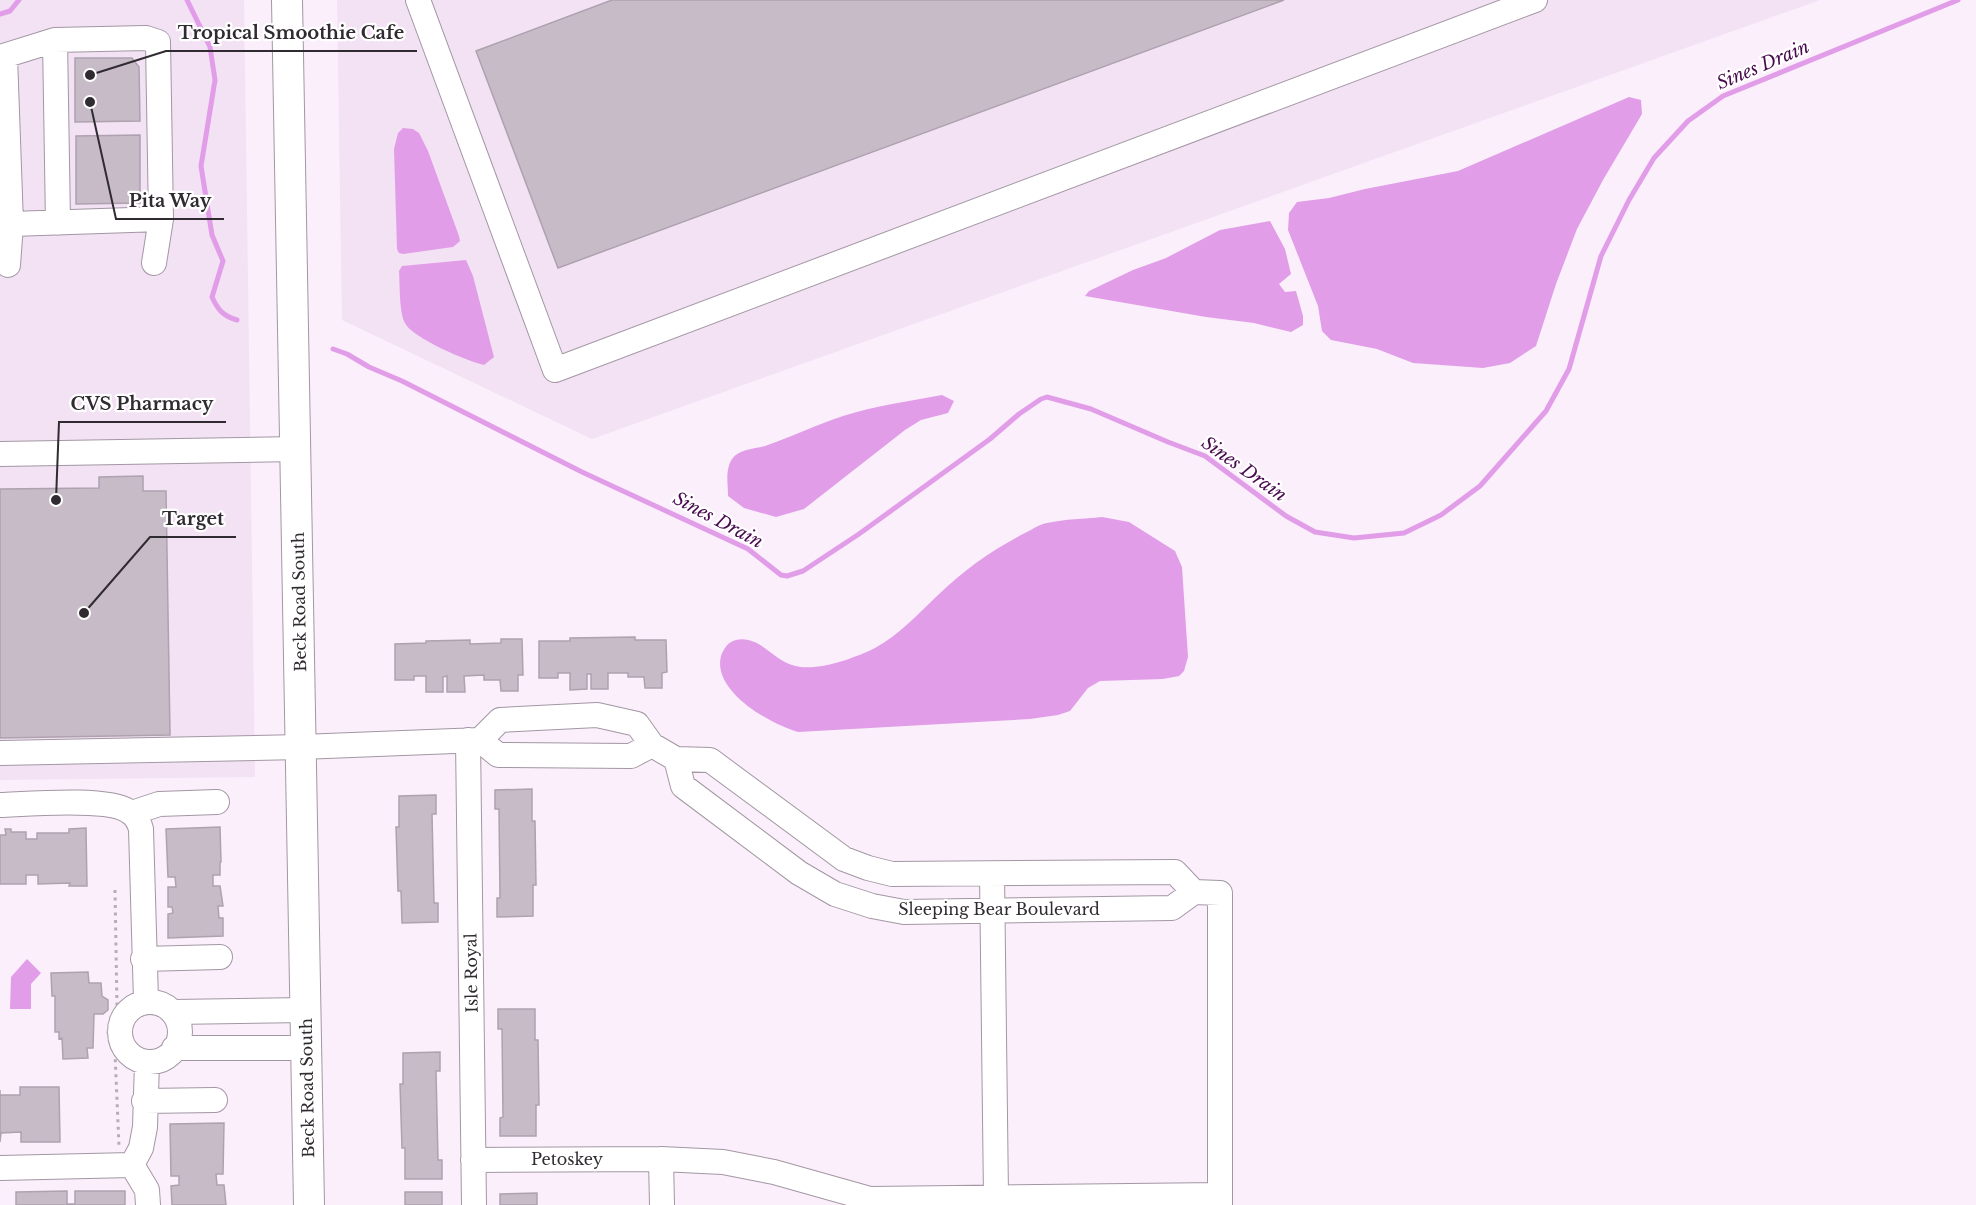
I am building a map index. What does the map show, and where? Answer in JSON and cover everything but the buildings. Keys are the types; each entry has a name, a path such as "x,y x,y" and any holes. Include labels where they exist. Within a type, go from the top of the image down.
{"main road":[{"name":"Beck Road South","path":"287,0 297,449 309,1205"}],"street":[{"path":"418,0 555,370 1535,0"},
{"path":"8,265 11,224 3,56 55,40 146,38 158,42 161,219 154,263"},
{"path":"55,40 58,223"},
{"path":"11,224 161,219"},
{"path":"0,454 297,449"},
{"name":"Sleeping Bear Boulevard","path":"474,740 500,720 597,715 637,724 652,745 676,759 710,760 844,859 868,868 892,874 1175,872 1194,892 1172,908 904,912 872,906 835,894 799,873 683,786 676,759"},
{"path":"0,753 301,747 474,740 498,755 631,756 652,745"},
{"name":"Isle Royal","path":"474,740 474,1205"},
{"path":"132,813 159,804 217,802"},
{"path":"0,805 108,803 127,809 138,820 141,829 146,1001"},
{"path":"992,874 996,1197"},
{"path":"1194,892 1220,893 1220,1200"},
{"path":"143,959 220,957"},
{"path":"146,1001 157,1002 173,1012 179,1030 174,1048 167,1056 147,1062 134,1058 127,1052 121,1037 121,1026 124,1017 136,1005 146,1001"},
{"path":"173,1012 306,1010"},
{"path":"174,1048 307,1048"},
{"path":"0,1168 125,1156 141,1148 145,1127 147,1062"},
{"path":"144,1101 214,1100"},
{"path":"125,1156 147,1190 148,1205"},
{"path":"661,1159 662,1205"},
{"name":"Petoskey","path":"473,1160 661,1159 723,1162 774,1172 870,1198 1220,1200"}],"path":[{"path":"115,890 117,1006 110,1019 108,1033 115,1054 125,1156"}],"shaded area":[{"path":"0,0 244,0 255,777 0,780"},
{"path":"337,0 1820,0 592,439 342,320"},
{"path":"1629,97 1641,100 1642,114 1577,229 1536,346 1510,363 1483,368 1413,363 1377,349 1331,340 1322,331 1318,306 1288,230 1289,213 1297,202 1329,198 1458,171"},
{"path":"403,128 413,129 419,133 428,151 459,236 460,241 453,247 403,254 397,249 394,149 398,133"},
{"path":"1270,221 1285,249 1291,274 1279,284 1285,292 1296,291 1303,316 1303,325 1291,332 1254,323 1085,296 1089,291 1133,270 1166,258 1220,230"},
{"path":"466,260 473,276 494,357 484,365 453,354 429,342 410,329 403,318 399,271 402,266"},
{"path":"942,395 954,401 948,413 921,420 905,430 804,509 776,517 744,508 728,496 728,468 732,459 739,453 765,446 855,412"},
{"path":"1102,517 1129,522 1175,551 1182,567 1188,657 1184,671 1179,676 1163,679 1100,681 1088,688 1070,711 1058,715 1030,719 798,732 759,714 734,693 725,682 721,669 721,656 723,650 733,641 744,639 752,641 785,662 801,667 823,666 846,660 875,648 892,637 980,560 1015,539 1044,524"},
{"path":"27,959 41,973 31,984 31,1009 10,1009 11,977"}],"waterway":[{"name":"Sines Drain","path":"0,14 10,11 19,0"},
{"name":"Sines Drain","path":"187,0 210,47 215,80 201,166 212,235 223,261 212,297 222,312 237,320"},
{"name":"Sines Drain","path":"333,349 402,381 582,472 748,549 781,575 787,576 803,571 859,534 990,439 1019,414 1047,397 1091,409 1205,456 1286,516 1315,532 1354,538 1404,533 1441,515 1480,486 1546,411 1569,369 1601,256 1629,200 1654,158 1688,121 1723,96 1958,0"}],"place":[{"name":"Tropical Smoothie Cafe","path":"90,75"},
{"name":"Pita Way","path":"90,102"},
{"name":"CVS Pharmacy","path":"56,500"},
{"name":"Target","path":"84,613"}]}
